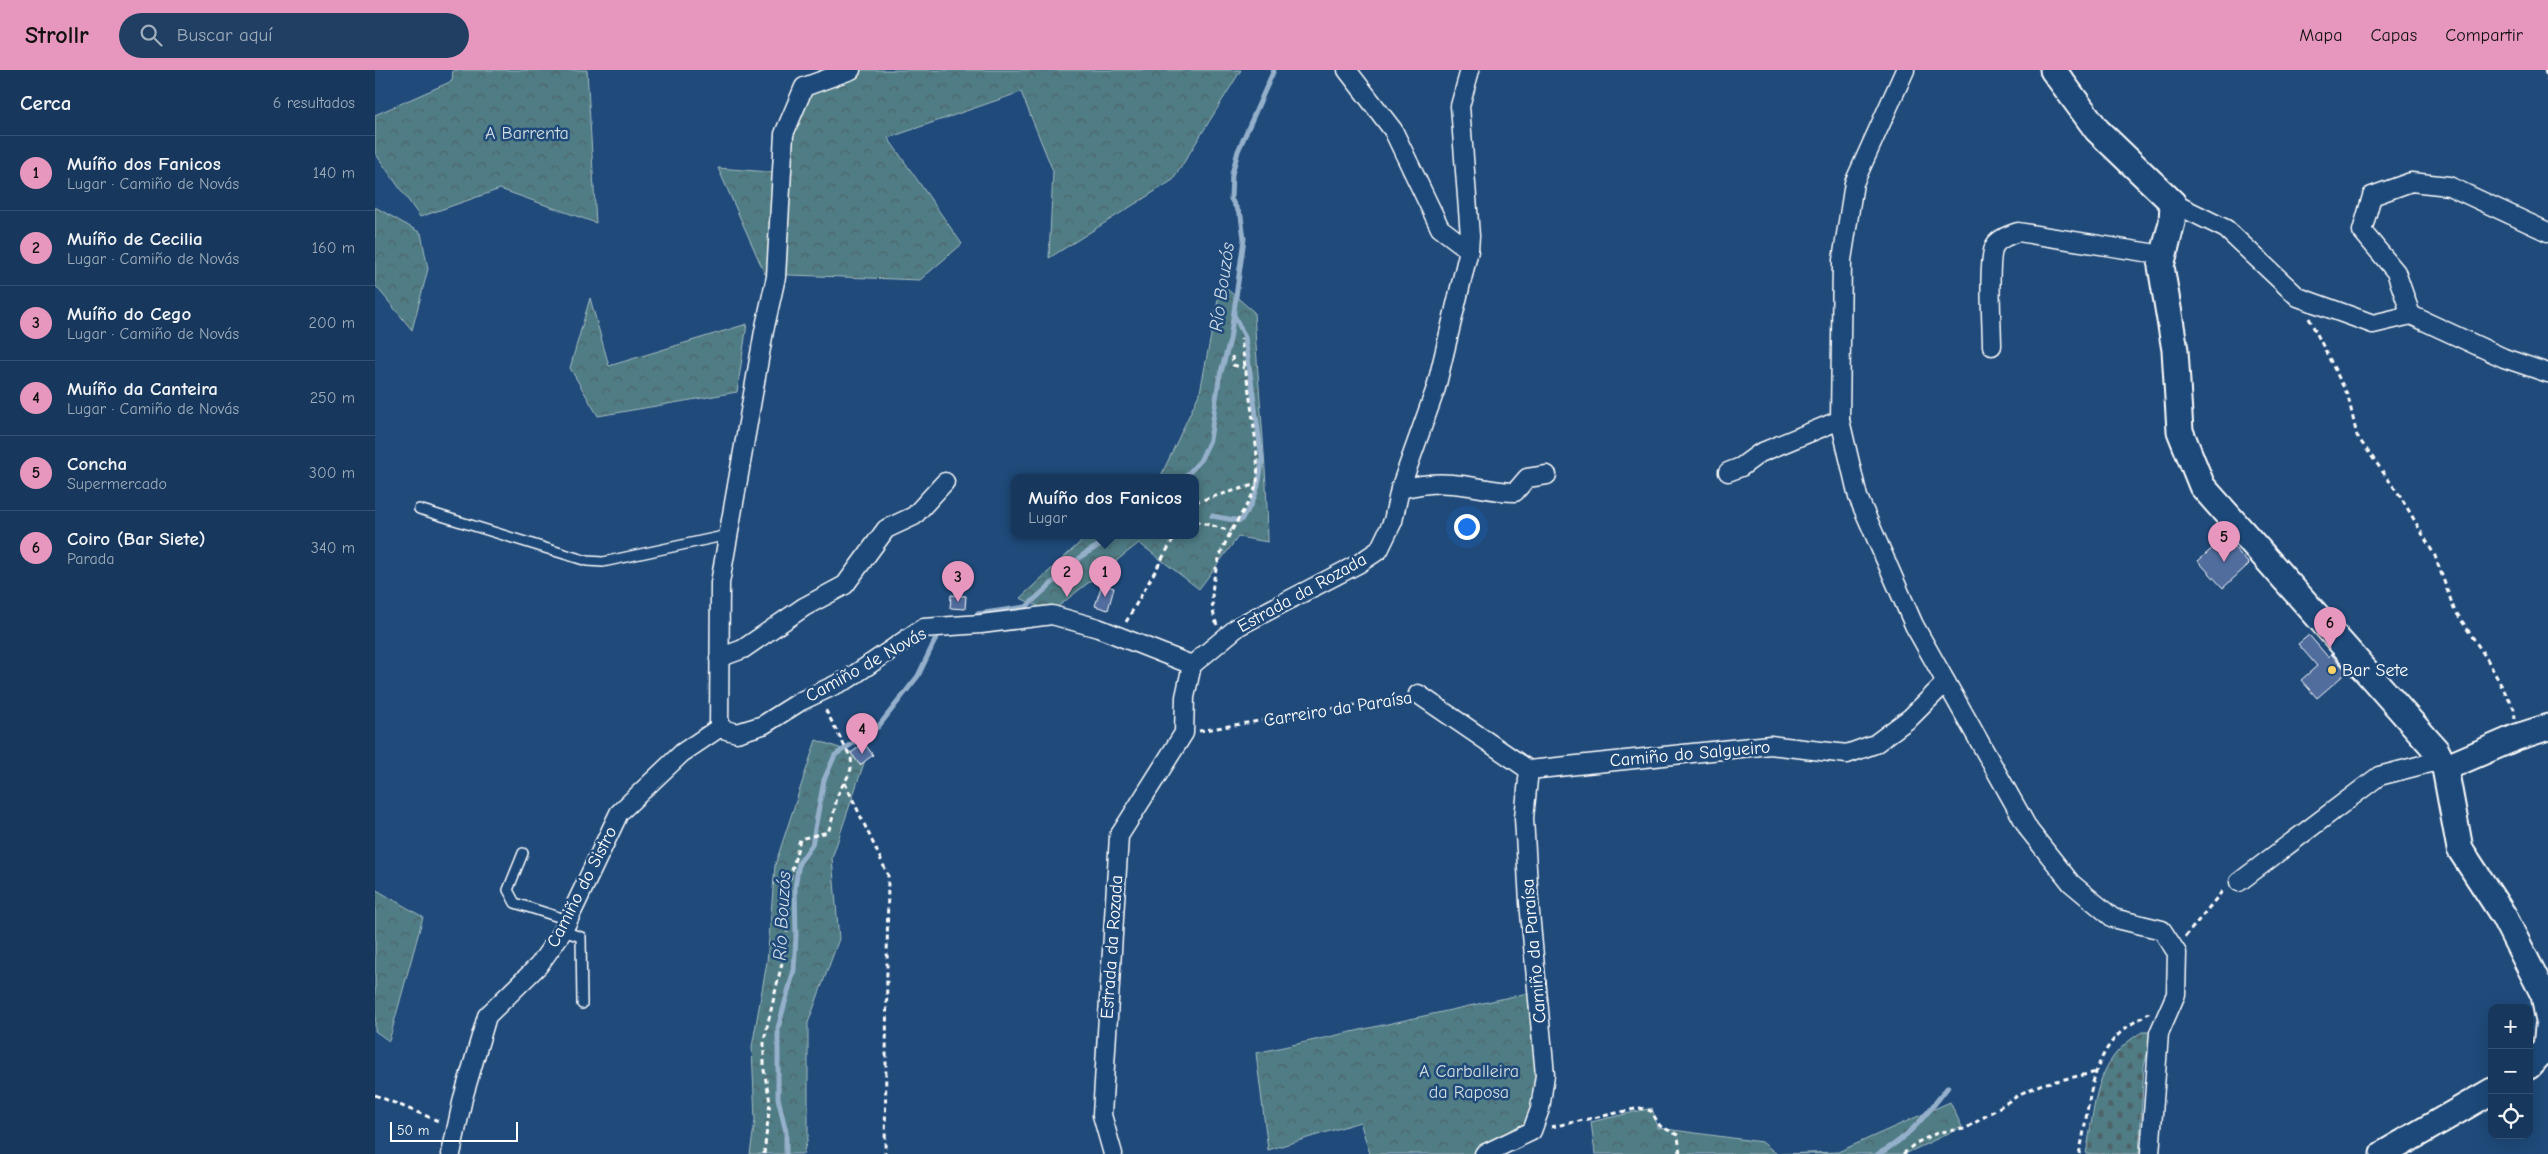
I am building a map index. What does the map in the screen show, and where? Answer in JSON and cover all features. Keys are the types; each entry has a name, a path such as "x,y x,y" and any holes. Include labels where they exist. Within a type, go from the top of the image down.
{"street":[{"path":"719,728 720,583 764,331 776,277 784,134 804,87 851,70"},
{"path":"1347,70 1393,130 1440,228 1469,250"},
{"name":"Estrada da Rozada","path":"1191,665 1239,626 1358,564 1379,550 1393,521 1401,489 1436,388 1469,250 1470,236 1459,106 1470,70"},
{"path":"1905,70 1853,183 1842,260 1841,420 1858,497 1914,625 2029,830 2071,883 2113,918 2162,930 2177,953 2176,994 2159,1033 2150,1154"},
{"path":"2053,70 2097,130 2173,203 2226,229 2298,297 2373,324 2411,315 2504,358 2548,373"},
{"path":"2411,315 2396,272 2363,231 2372,196 2411,182 2449,186 2548,232"},
{"path":"2173,203 2172,222 2161,266 2175,350 2180,431 2203,486 2437,750 2443,764 2460,849 2503,915 2547,1002"},
{"path":"1993,346 1991,259 1996,244 2005,236 2018,232 2163,255"},
{"path":"1728,472 1741,467 1760,453 1841,420"},
{"path":"1401,489 1422,484 1453,484 1495,492 1515,492 1527,478 1547,475"},
{"path":"719,658 743,648 805,607 845,585 886,529 914,516 945,482"},
{"name":"Camiño de Novás","path":"719,728 737,733 763,725 877,661 923,628 981,624 1052,615 1118,636 1191,665"},
{"path":"1184,734 1185,697 1191,665"},
{"name":"Camiño do Salgueiro","path":"1529,770 1770,745 1847,754 1875,744 1910,718 1946,682"},
{"name":"Carreiro da Paraísa","path":"1418,694 1529,770"},
{"path":"2239,882 2379,776 2443,764 2548,727"},
{"name":"Camiño do Sistro","path":"451,1154 456,1128 487,1016 539,965 565,925 619,813 681,753 719,728"},
{"name":"Estrada da Rozada","path":"1113,1154 1101,1115 1119,836 1184,734"},
{"name":"Camiño da Paraísa","path":"1529,770 1524,818 1529,902 1545,1076 1540,1109 1532,1131"},
{"path":"2533,1062 2546,1047 2548,1028"},
{"path":"2383,1154 2488,1093"},
{"path":"1483,1154 1532,1131"}],"lane":[{"path":"419,509 587,561 603,562 728,535"},
{"path":"523,853 508,890 515,903 565,925 581,937 582,1004"}],"path":[{"path":"2545,70 2548,81"},
{"path":"2298,297 2348,396 2357,436 2401,497 2430,547 2454,609 2487,659 2514,709 2517,737"},
{"path":"1223,640 1212,613 1214,575 1233,526 1246,508 1257,484 1257,462 1241,338"},
{"path":"1232,356 1233,365 1245,368"},
{"path":"1199,501 1257,484"},
{"path":"1199,522 1231,531"},
{"path":"1118,636 1173,539"},
{"path":"764,1154 770,1102 764,1070 764,1040 786,942 788,925 785,898 801,838 828,832 834,818 837,797 852,767 851,758 816,694"},
{"name":"Carreiro da Paraísa","path":"1184,734 1418,694"},
{"path":"845,783 888,875 885,1154"},
{"path":"2177,953 2183,940 2204,912 2229,884 2239,882"},
{"path":"2079,1154 2091,1086 2104,1055 2120,1033 2176,994"},
{"path":"1903,1154 1916,1143 1939,1132 1965,1129 2022,1093 2035,1087 2097,1072"},
{"path":"375,1095 456,1128"},
{"path":"1532,1131 1640,1108 1651,1111 1660,1126 1678,1135 1680,1154"}],"green space":[{"name":"A Barrenta","path":"453,70 587,70 596,223 500,189 420,217 375,153 375,115 452,81"},
{"path":"851,70 1241,70 1173,180 1049,258 1053,171 1021,92 888,138 962,244 920,280 765,274 718,168 782,173 804,87"},
{"path":"375,207 421,233 428,269 412,330 375,285"},
{"path":"1221,284 1254,312 1266,484 1268,542 1238,537 1199,589 1139,543 1051,612 1020,598 1084,539 1199,539 1199,474 1162,474 1200,392"},
{"path":"590,298 609,366 747,324 737,392 598,416 570,368"},
{"path":"816,740 866,757 832,858 839,939 808,1023 808,1137 803,1154 750,1154 755,1120 752,1047 767,962 775,865"},
{"path":"375,889 423,917 389,1041 375,1031"},
{"name":"A Carballeira da Raposa","path":"1537,991 1545,1075 1532,1131 1484,1154 1370,1154 1360,1122 1268,1150 1256,1053"},
{"path":"2142,1032 2150,1032 2151,1038 2144,1066 2139,1154 2086,1154 2095,1101 2105,1070 2126,1043"},
{"path":"1950,1102 1962,1127 1905,1154 1781,1154 1838,1152"},
{"path":"1652,1108 1658,1128 1762,1142 1777,1154 1595,1154 1591,1122"}],"building":[{"path":"2225,537 2249,564 2223,588 2198,561"},
{"path":"1102,584 1114,588 1108,610 1095,606"},
{"path":"951,595 966,596 965,609 950,608"},
{"path":"2309,635 2328,657 2331,654 2347,672 2317,698 2301,680 2317,666 2298,644"},
{"path":"864,743 873,755 860,765 851,753"}],"waterway":[{"name":"Río Bouzós","path":"1188,474 1200,461 1210,440 1219,379 1230,340 1244,239 1241,216 1231,199 1232,174 1238,151 1274,70"},
{"path":"1212,516 1240,521 1253,499 1262,458 1245,337 1234,315"},
{"name":"Río Bouzós","path":"977,614 1026,607 1083,555 1109,539"},
{"name":"Río Bouzós","path":"786,1154 786,1132 778,1098 778,1028 794,970 796,936 795,887 799,863 812,845 824,780 835,755 878,727 918,676 937,636"},
{"path":"1878,1154 1908,1133 1925,1116 1948,1087"}],"place":[{"name":"Concha","path":"2224,562"},
{"name":"Muíño de Cecilia","path":"1067,597"},
{"name":"Muíño dos Fanicos","path":"1105,597"},
{"name":"Muíño do Cego","path":"958,602"},
{"name":"Coiro (Bar Siete)","path":"2330,648"},
{"name":"Bar Sete","path":"2332,670"},
{"name":"Muíño da Canteira","path":"862,754"}]}
